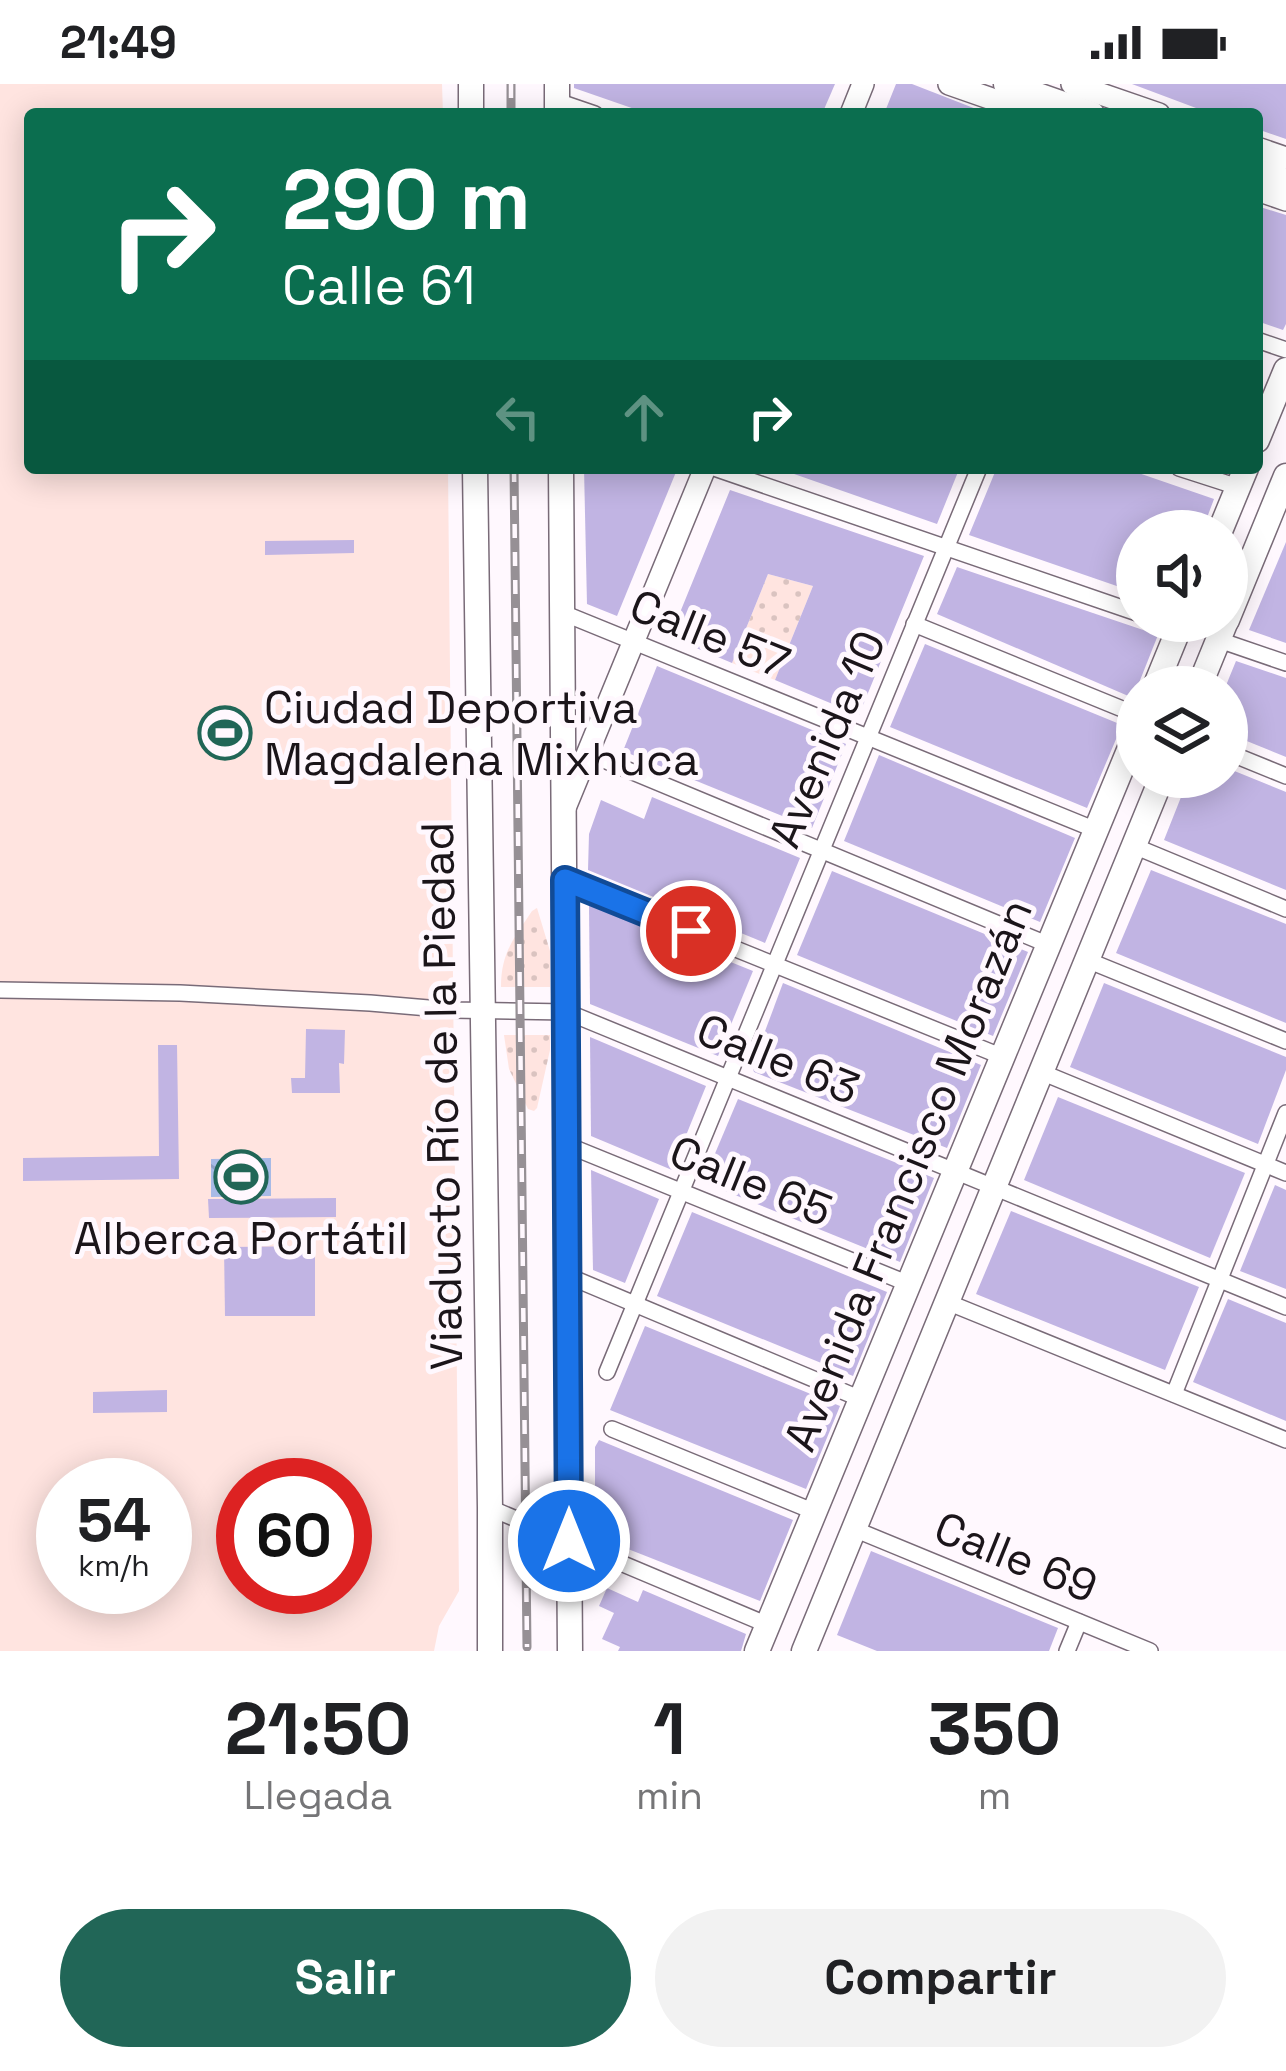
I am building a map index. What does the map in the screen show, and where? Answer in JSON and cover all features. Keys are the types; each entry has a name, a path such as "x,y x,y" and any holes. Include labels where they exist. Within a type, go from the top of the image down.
{"main road":[{"path":"1006,84 1075,108"},
{"path":"1263,426 1286,370"},
{"name":"Viaducto Río de la Piedad","path":"475,474 490,1651"},
{"path":"561,474 570,1651"},
{"path":"1248,575 1281,503 1286,476"},
{"path":"1229,510 1242,478"},
{"name":"Avenida Francisco Morazán","path":"758,1651 1116,782"},
{"name":"Avenida Francisco Morazán","path":"813,1648 854,1529 1153,798"}],"street":[{"path":"949,84 1018,108"},
{"path":"1072,84 1131,94"},
{"path":"565,808 703,474"},
{"path":"732,474 1116,606"},
{"name":"Avenida 10","path":"607,1372 976,474"},
{"name":"Calle 57","path":"562,613 1096,830"},
{"path":"914,624 1116,706"},
{"path":"1248,641 1286,663"},
{"path":"587,753 1049,945"},
{"path":"1248,761 1286,776"},
{"path":"1134,846 1286,909"},
{"path":"565,880 1003,1057"},
{"path":"1088,960 1286,1041"},
{"name":"Calle 63","path":"0,990 244,995 452,1010 566,1012 1286,1306"},
{"path":"1041,1072 1238,1153 1276,1164"},
{"path":"1174,1394 1255,1191 1276,1164 1286,1113"},
{"name":"Calle 65","path":"567,1145 909,1284"},
{"path":"568,1276 862,1399"},
{"path":"947,1302 1286,1440"},
{"path":"613,1429 815,1512"},
{"path":"490,1508 768,1625"},
{"name":"Calle 69","path":"854,1529 1150,1651"},
{"path":"1067,1651 1079,1622"}],"shaded area":[{"name":"Ciudad Deportiva Magdalena Mixhuca","path":"0,84 442,84 443,108 24,108 24,474 448,474 459,1591 439,1626 434,1651 0,1651"},
{"path":"768,574 813,586 775,680 732,663"},
{"path":"537,908 550,951 550,987 501,987 510,946"},
{"path":"504,1035 550,1035 534,1111 528,1109 509,1069"}],"water":[{"name":"Alberca Portátil","path":"271,1158 271,1196 211,1197 211,1159"}],"building":[{"path":"574,84 835,84 825,108 632,108 574,88"},
{"path":"896,84 912,84 974,108 886,108"},
{"path":"1132,84 1286,84 1286,139 1263,131 1263,108 1196,108"},
{"path":"1263,208 1286,215 1283,330 1263,323"},
{"path":"584,474 675,474 617,616 587,604"},
{"path":"794,474 957,474 937,524"},
{"path":"994,474 1141,474 1214,499 1210,510 1116,510 1116,586 969,535"},
{"path":"730,490 924,556 859,715 775,680 813,586 768,574 732,663 670,637"},
{"path":"354,540 354,553 265,555 265,541"},
{"path":"1286,542 1286,643 1249,630"},
{"path":"957,567 1116,621 1116,642 1155,642 1146,666 1116,666 1116,691 937,614"},
{"path":"925,644 1116,723 1116,739 1087,808 890,727"},
{"path":"1236,661 1286,678 1286,757 1248,742 1248,666 1234,666"},
{"path":"657,666 846,744 812,828 623,751"},
{"path":"879,755 1075,838 1040,922 844,841"},
{"path":"1248,777 1286,792 1286,890 1164,840 1181,798 1248,798"},
{"path":"652,797 800,858 765,943 588,870 589,834 601,800 644,819"},
{"path":"1151,870 1286,924 1286,1023 1116,953"},
{"path":"832,871 1028,952 993,1036 797,955"},
{"path":"589,905 753,971 718,1056 590,1004"},
{"path":"783,983 981,1065 947,1148 754,1072 752,1066"},
{"path":"1104,983 1286,1057 1286,1070 1258,1144 1070,1067"},
{"path":"306,1029 345,1030 340,1093 292,1093 291,1078 305,1078"},
{"path":"590,1037 706,1086 672,1170 591,1136"},
{"path":"158,1045 177,1045 179,1179 23,1181 23,1158 159,1156"},
{"path":"1058,1097 1245,1173 1210,1258 1024,1180"},
{"path":"738,1099 934,1178 900,1262 703,1182"},
{"path":"591,1170 659,1199 625,1283 593,1270"},
{"path":"1275,1185 1286,1190 1286,1289 1240,1271"},
{"path":"336,1198 336,1217 209,1218 208,1199"},
{"path":"1011,1211 1199,1287 1165,1370 976,1294"},
{"path":"692,1212 887,1292 853,1376 657,1296"},
{"path":"315,1246 315,1316 225,1316 224,1247"},
{"path":"1228,1299 1286,1323 1286,1421 1193,1382"},
{"path":"645,1326 840,1406 806,1489 610,1410"},
{"path":"167,1390 167,1412 93,1413 93,1392"},
{"path":"599,1440 793,1520 760,1601 595,1536 595,1447"},
{"path":"871,1551 1058,1628 1049,1651 877,1651 837,1635"},
{"path":"607,1588 638,1602 643,1590 746,1634 741,1651 618,1651 620,1647 602,1639 614,1613 599,1606"}],"railway":[{"path":"511,84 511,108"},
{"path":"514,474 527,1647"}],"place":[{"name":"Ciudad Deportiva Magdalena Mixhuca","path":"225,733"},
{"name":"Alberca Portátil","path":"241,1177"}],"route":[{"path":"569,1541 565,880 691,931"}]}
